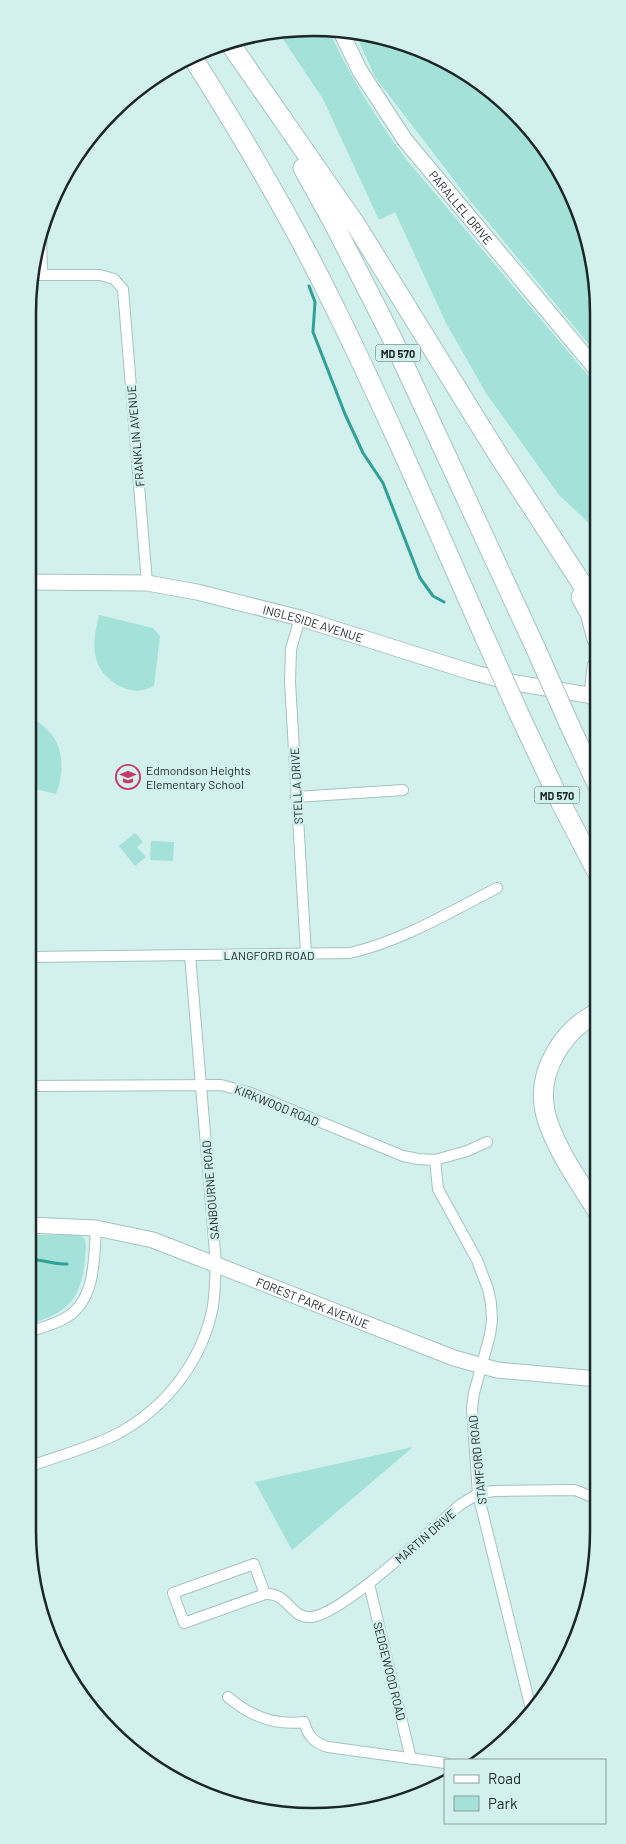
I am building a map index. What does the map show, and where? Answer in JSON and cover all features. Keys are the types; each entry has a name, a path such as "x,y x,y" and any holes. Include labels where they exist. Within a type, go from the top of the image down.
{"highway":[{"name":"MD 570","path":"233,48 334,224 391,336 590,769"},
{"name":"MD 570","path":"196,63 273,192 331,300 520,716 560,801 590,859"},
{"path":"244,65 356,225 498,453 590,607"},
{"path":"590,1018 578,1026 560,1045 548,1066 543,1094 544,1109 553,1136 590,1198"}],"street":[{"name":"PARALLEL DRIVE","path":"344,38 360,71 405,140 590,362"},
{"name":"FRANKLIN AVENUE","path":"39,275 100,275 114,280 123,289 148,583"},
{"name":"INGLESIDE AVENUE","path":"36,582 148,583 197,592 300,618 471,672 510,682 590,695"},
{"name":"STELLA DRIVE","path":"300,618 290,661 306,954"},
{"path":"296,797 404,790"},
{"name":"LANGFORD ROAD","path":"36,957 350,952 382,944 497,888"},
{"name":"SANBOURNE ROAD","path":"36,1464 117,1434 137,1422 155,1408 172,1390 186,1372 202,1343 213,1305 216,1264 190,955"},
{"name":"KIRKWOOD ROAD","path":"36,1086 202,1084 234,1087 389,1151 418,1159 435,1160 467,1151 486,1142"},
{"name":"STAMFORD ROAD","path":"435,1160 438,1190 477,1260 488,1289 492,1320 490,1335 472,1408 478,1494 530,1703"},
{"name":"FOREST PARK AVENUE","path":"36,1226 96,1228 152,1240 454,1358 515,1373 590,1378"},
{"path":"36,1329 65,1318 81,1304 90,1281 96,1228"},
{"name":"MARTIN DRIVE","path":"265,1594 277,1594 300,1615 308,1618 326,1614 369,1584 461,1504 478,1494 493,1490 566,1490 584,1493 590,1497"},
{"path":"254,1564 265,1594 184,1623 173,1594 254,1564"},
{"name":"SEDGEWOOD ROAD","path":"369,1584 411,1759"},
{"path":"228,1697 256,1716 283,1723 304,1722 309,1736 320,1745 411,1759 444,1762"}],"green space":[{"path":"313,36 332,37 365,98 406,159 590,378 590,524 559,495 486,393 446,323 395,212 379,220 323,99 283,38"},
{"path":"359,41 402,51 451,73 481,93 509,117 533,145 553,175 569,207 580,241 589,295 590,346 464,193 375,77"},
{"path":"99,615 153,628 160,636 154,686 135,691 126,689 114,683 104,674 98,664 94,647"},
{"path":"36,721 48,730 55,739 59,749 61,771 56,794 36,789"},
{"path":"135,833 143,842 137,847 146,857 135,866 119,846"},
{"path":"151,841 174,842 173,861 150,860"},
{"path":"36,1235 80,1235 85,1239 86,1246 82,1280 73,1299 67,1306 36,1322"},
{"path":"413,1447 292,1550 255,1482"}],"waterway":[{"path":"309,286 315,302 313,332 345,414 363,453 383,483 420,578 433,596 444,602"},
{"path":"36,1260 67,1264"}],"place":[{"name":"Edmondson Heights Elementary School","path":"128,777"}]}
